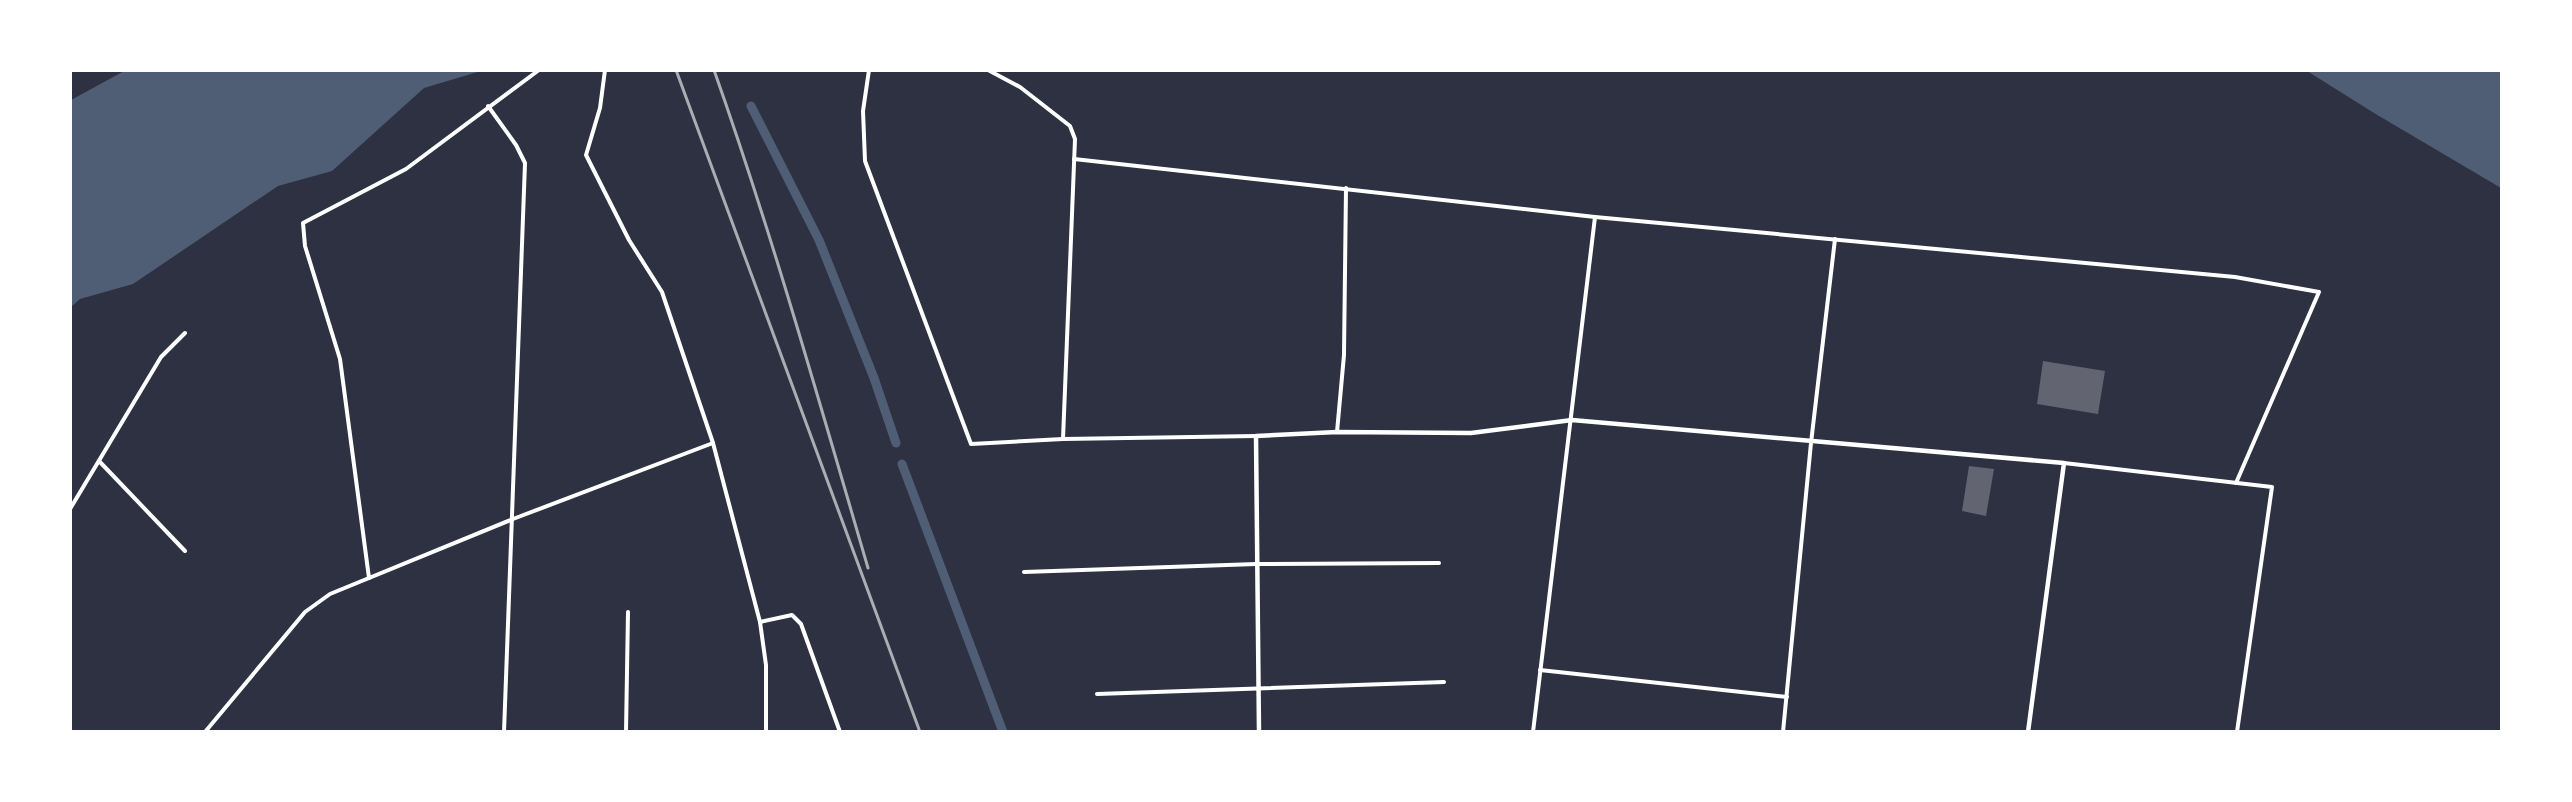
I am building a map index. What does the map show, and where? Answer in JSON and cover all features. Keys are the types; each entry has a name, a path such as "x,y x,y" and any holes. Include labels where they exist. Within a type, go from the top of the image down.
{"street":[{"path":"369,578 340,359 305,246 303,223 406,169 539,70"},
{"path":"605,70 600,108 586,155 629,240 662,292 712,443 760,622 766,665 766,732"},
{"path":"869,70 862,111 865,161 971,444 1063,439 1256,436 1337,432 1471,433 1572,420 2064,464 2272,487 2237,732"},
{"path":"988,70 1020,87 1070,126 1075,139 1063,439"},
{"path":"488,106 516,145 525,163 504,732"},
{"path":"1074,159 1595,217 2235,277 2319,292 2236,483"},
{"path":"1337,432 1344,355 1346,189"},
{"path":"1533,732 1595,217"},
{"path":"1783,732 1811,443 1835,239"},
{"path":"70,509 161,357 185,333"},
{"path":"1256,436 1259,732"},
{"path":"205,732 305,612 330,594 513,519 712,443"},
{"path":"99,461 185,551"},
{"path":"2028,732 2064,464"},
{"path":"1024,572 1256,564 1439,563"},
{"path":"626,732 628,612"},
{"path":"760,622 792,615 801,624 840,732"},
{"path":"1540,670 1787,697"},
{"path":"1097,694 1444,682"}],"water":[{"path":"126,70 481,71 424,88 332,171 278,186 133,284 80,299 71,307 71,100"},
{"path":"2307,71 2501,71 2501,188 2374,113"}],"building":[{"path":"2043,361 2105,371 2098,414 2037,404"},
{"path":"1969,466 1994,469 1986,516 1962,511"}],"waterway":[{"path":"751,106 819,240 874,378 896,443"},
{"path":"902,464 1003,732"}],"railway":[{"path":"676,70 920,732"},
{"path":"714,70 775,256 868,568"}]}
